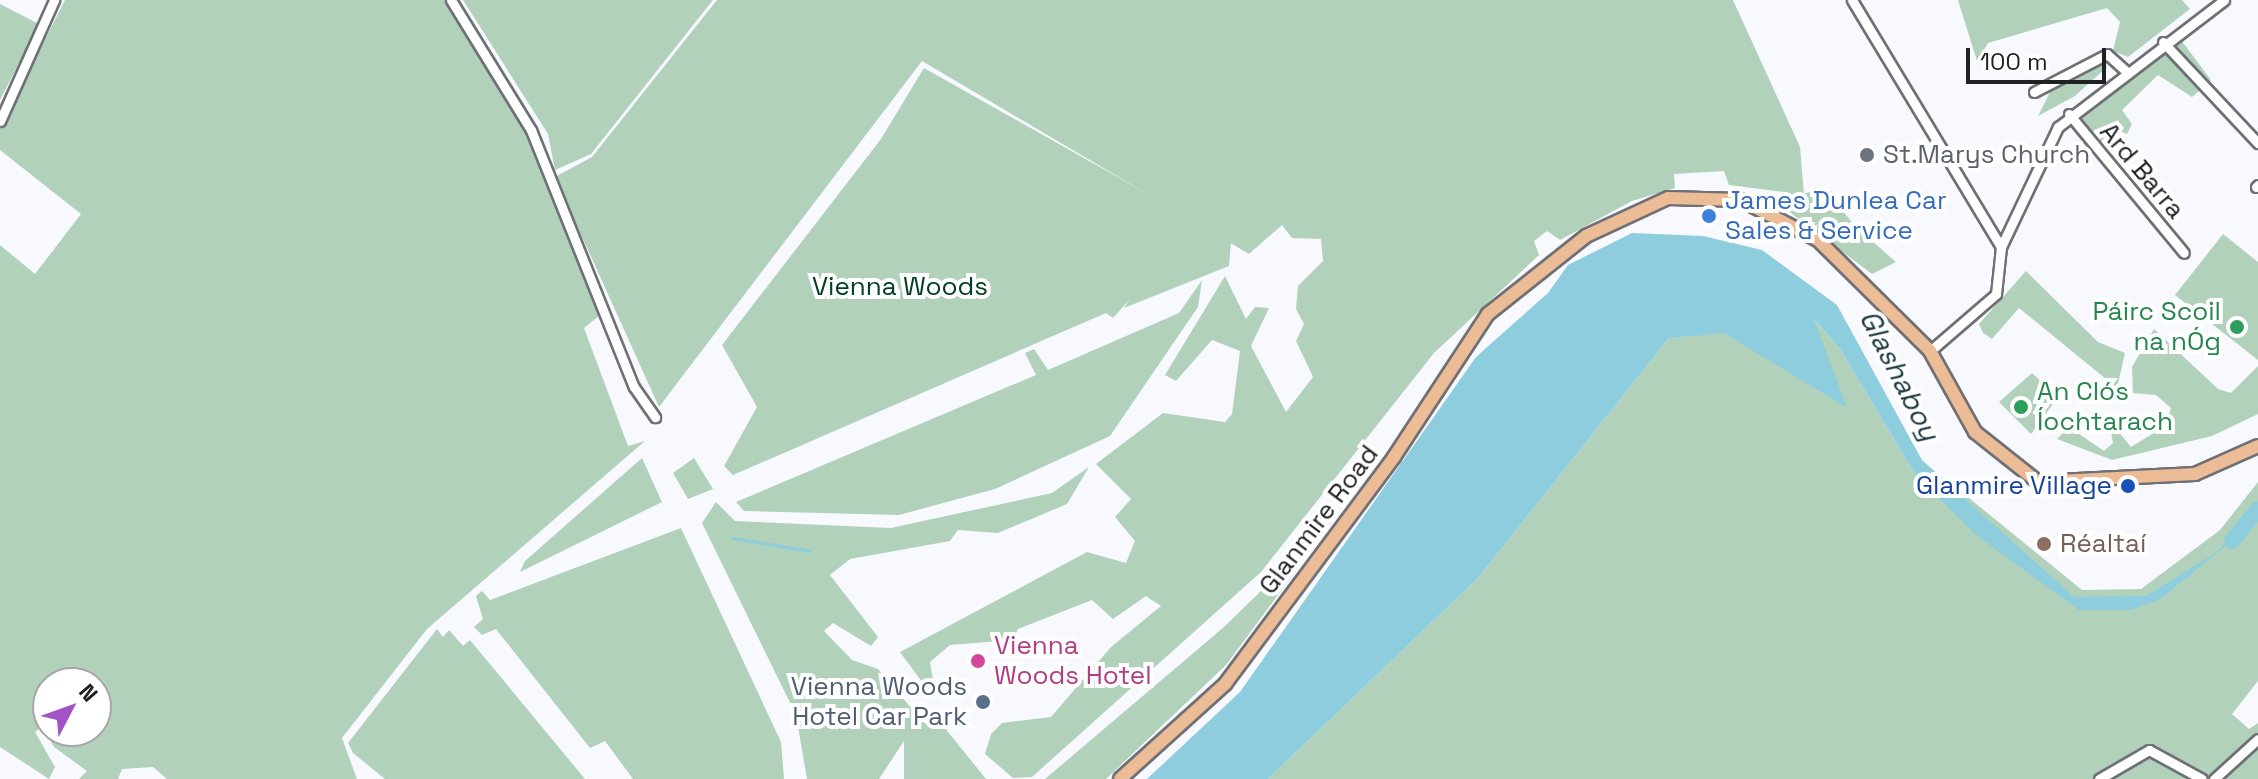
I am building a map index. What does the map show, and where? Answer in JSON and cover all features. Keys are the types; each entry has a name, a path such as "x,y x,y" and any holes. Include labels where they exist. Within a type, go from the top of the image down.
{"main road":[{"name":"Glanmire Road","path":"1120,779 1225,684 1394,457 1473,331 1533,272 1639,206 1715,195 1777,213 1818,240 1930,351 1975,432 2038,482 2195,474 2258,446"}],"street":[{"path":"0,121 54,0"},
{"path":"451,0 531,130 634,387 655,417"},
{"path":"1852,0 2001,247"},
{"path":"1930,351 1996,294 2001,247 2069,114 2224,0"},
{"path":"2163,42 2258,143"},
{"path":"2034,92 2107,54 2125,70"},
{"name":"Ard Barra","path":"2069,114 2184,253"},
{"path":"2214,779 2258,739"},
{"path":"2099,779 2149,750 2202,779"}],"green space":[{"path":"65,0 451,0 541,150 543,177 600,315 584,328 628,446 645,441 427,629 342,738 357,779 167,779 153,767 122,769 118,779 79,779 87,771 54,747 112,747 112,667 32,667 32,747 44,747 55,767 49,779 0,747 0,245 35,274 81,214 0,150 0,129"},
{"path":"463,0 713,0 591,154 555,170 548,134"},
{"path":"717,0 1733,0 1800,147 1804,194 1821,188 1839,194 1837,204 1855,226 1896,262 1872,274 1783,207 1785,192 1729,185 1724,171 1674,174 1675,188 1632,201 1560,240 1547,231 1534,241 1539,255 1434,353 1261,572 1032,777 1013,778 985,754 991,734 1002,723 1051,717 1111,647 1161,606 1146,596 1113,619 1092,600 1018,629 1013,640 950,645 930,662 934,686 928,690 900,652 1087,552 1126,563 1135,541 1115,517 1131,499 1096,464 1163,413 1225,422 1232,414 1240,351 1212,340 1176,381 1165,375 1225,276 1246,319 1255,307 1269,308 1251,346 1286,412 1313,377 1296,341 1304,324 1296,309 1298,286 1323,261 1321,239 1292,238 1282,225 1249,254 922,61 659,407 555,177 592,157"},
{"path":"1958,0 2182,0 2190,9 2128,57 2113,51 2120,22 2107,8 1988,43 1977,61"},
{"path":"0,4 39,24 0,100"},
{"path":"2178,36 2211,80 2192,97 2158,75 2122,110 2132,124 2127,134 2113,128 2091,153 2070,126 2079,111"},
{"path":"2104,62 2107,67 2075,96 2038,116 2050,92"},
{"name":"Vienna Woods","path":"924,68 1231,241 1229,266 1124,308 1129,300 1113,318 1106,313 733,475 724,466 757,407 722,345 881,139"},
{"name":"Páirc Scoil na nÓg","path":"2223,234 2258,262 2258,360 2175,295"},
{"path":"2026,271 2098,342 2125,353 2117,388 2019,308 1992,339 1983,333 1979,324"},
{"name":"Vienna Woods","path":"1202,280 1198,307 1110,436 995,489 899,515 744,511 736,502 1036,375 1025,353 1034,349 1048,370 1179,313"},
{"path":"1812,317 1840,349 1915,474 1947,480 2082,590 2141,589 2220,530 2258,482 2258,681 2232,714 2249,729 2258,723 2258,779 1268,779 1478,578 1669,338 1724,332 1846,407"},
{"path":"2154,329 2218,389 2231,393 2258,366 2258,414 2212,436 2112,460 2057,439 2069,427 2104,451 2113,443 2109,420 2131,447 2165,426 2171,408 2156,395 2133,393 2132,367"},
{"path":"2032,373 2058,397 2031,434 1999,402"},
{"path":"642,458 662,502 520,572 525,561"},
{"path":"694,458 713,489 688,499 673,473"},
{"path":"1089,467 1067,504 998,533 958,530 950,541 850,559 830,575 878,637 871,646 833,623 824,631 852,660 878,669 924,723 944,727 986,779 904,779 904,741 879,779 807,779 796,715 702,523 716,502 735,521 891,528 1052,493"},
{"path":"1332,522 1226,665 1106,779 1045,779 1224,627"},
{"path":"681,528 781,742 784,779 633,779 605,741 590,748 496,629 482,635 474,627 483,619 476,596 482,591 490,600"},
{"path":"437,629 443,637 449,630 463,646 470,640 585,779 385,779 353,753 348,743"}],"water":[{"path":"1632,233 1703,236 1762,250 1837,305 1922,460 2074,597 2146,596 2214,554 2258,512 2258,520 2160,599 2131,610 2079,610 1976,535 1915,474 1840,349 1814,319 1847,408 1724,333 1669,338 1478,578 1268,779 1147,779 1240,692 1476,357 1548,293 1568,265"}],"waterway":[{"name":"Glashaboy","path":"2232,541 2258,509"},
{"path":"733,538 810,551"}],"place":[{"name":"St.Marys Church","path":"1867,155"},
{"name":"James Dunlea Car Sales & Service","path":"1709,216"},
{"name":"Páirc Scoil na nÓg","path":"2237,327"},
{"name":"An Clós Íochtarach","path":"2021,407"},
{"name":"Glanmire Village","path":"2128,486"},
{"name":"Réaltaí","path":"2044,544"},
{"name":"Vienna Woods Hotel","path":"978,661"},
{"name":"Vienna Woods Hotel Car Park","path":"983,702"}]}
